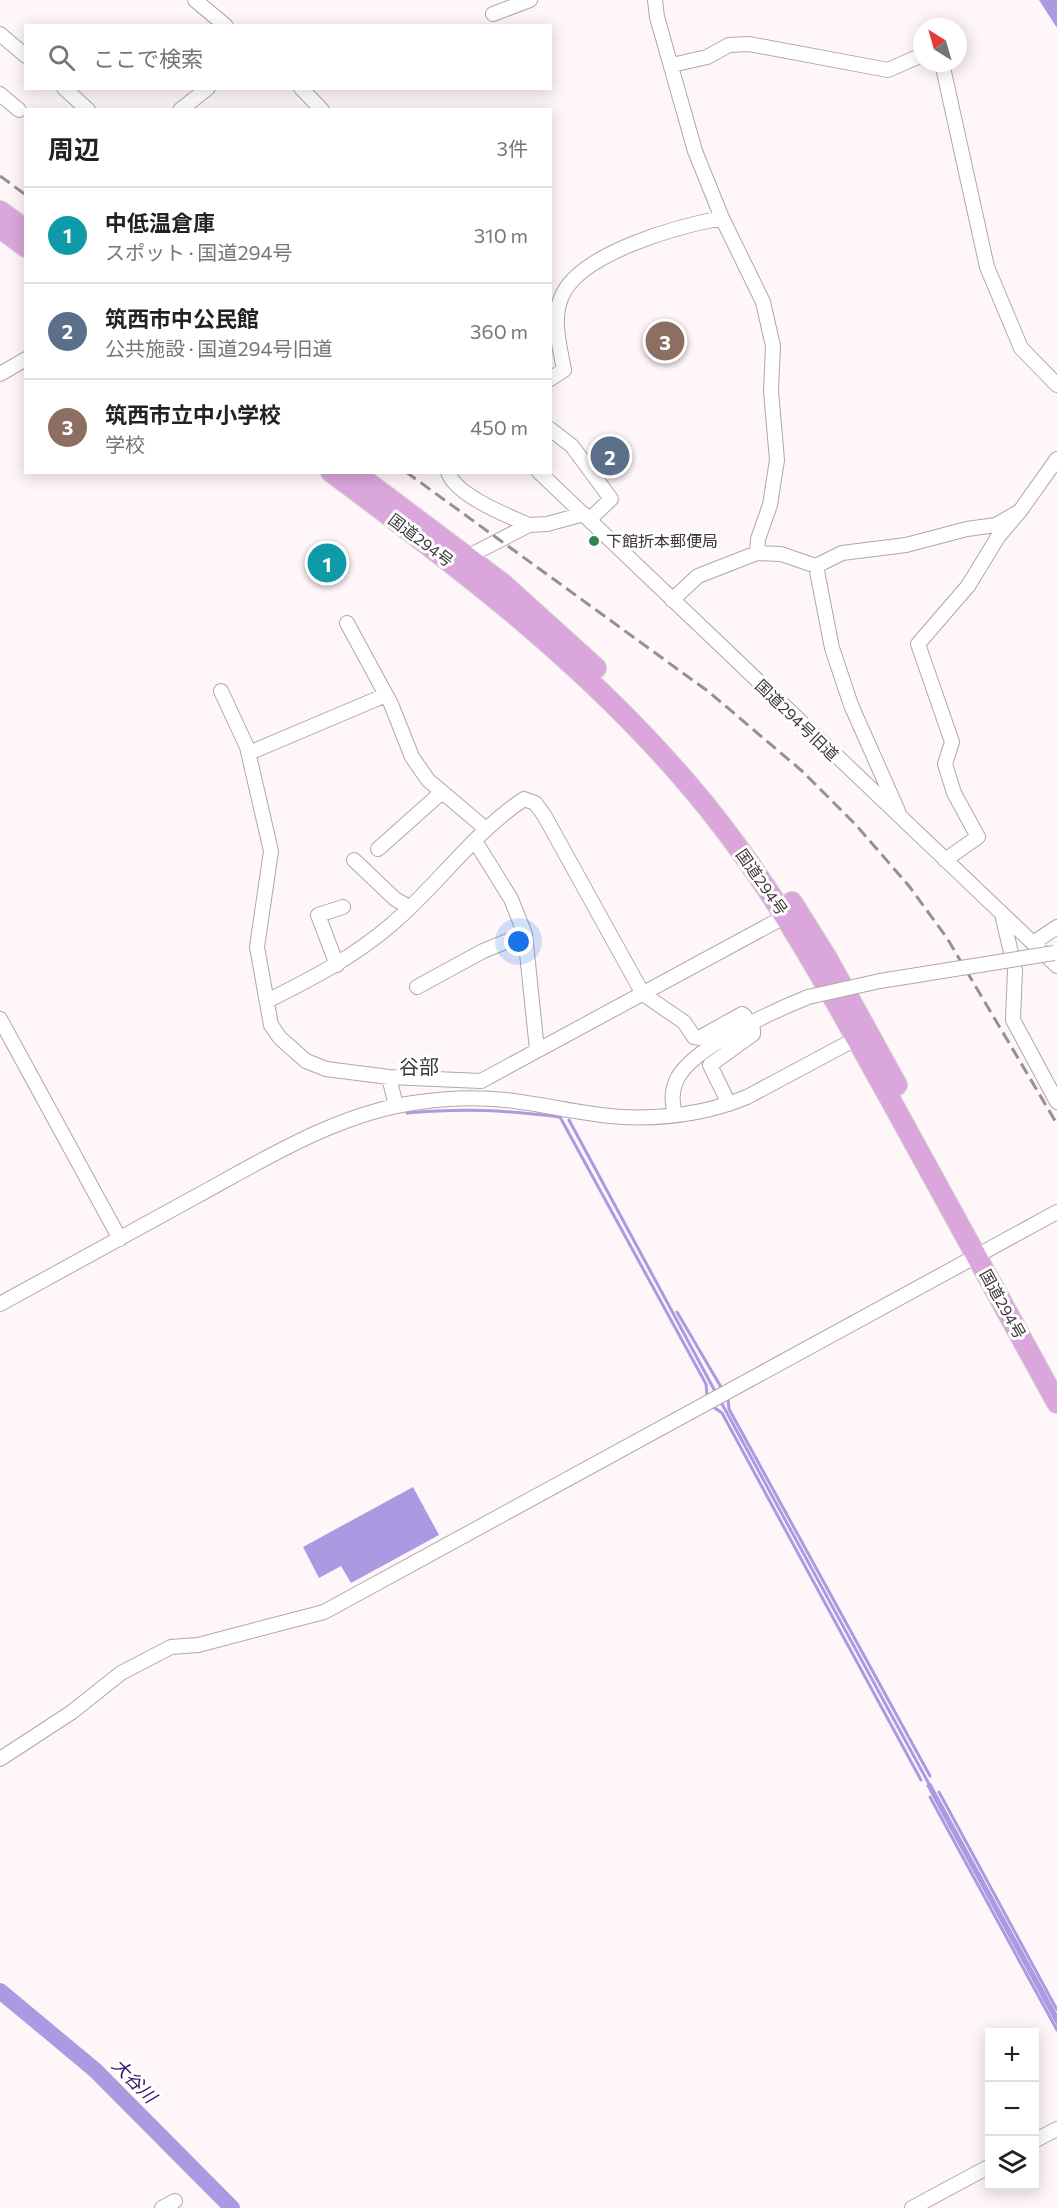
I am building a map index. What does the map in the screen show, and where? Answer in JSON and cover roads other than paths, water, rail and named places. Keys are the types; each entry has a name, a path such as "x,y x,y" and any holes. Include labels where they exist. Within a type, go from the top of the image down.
{"highway":[{"path":"0,211 24,229"},
{"path":"0,228 24,246"},
{"name":"国道294号","path":"334,474 532,607 642,714 698,777 798,910 862,1035 982,1253 1057,1402"},
{"name":"国道294号","path":"356,474 461,560 633,723 715,818 786,916 862,1035"},
{"name":"国道294号","path":"982,1253 1057,1376"}],"street":[{"path":"195,0 224,24"},
{"path":"493,14 530,0"},
{"path":"655,0 657,17 695,151 722,218 763,302 773,346 771,392 777,460 770,505 758,539 757,553"},
{"path":"1,36 24,54"},
{"path":"672,64 707,57 729,45 749,44 888,70 913,59"},
{"path":"944,72 987,267 1021,348 1057,386"},
{"path":"66,90 86,108"},
{"path":"183,108 205,90"},
{"path":"303,90 320,108"},
{"path":"0,94 19,110"},
{"path":"552,378 564,370 556,319 561,296 578,274 609,256 654,235 722,218"},
{"path":"0,374 24,360"},
{"path":"461,560 529,525 587,517 611,499 572,446 552,431"},
{"path":"945,860 978,837 954,793 945,764 952,742 918,644 968,586 998,537 1020,511 1057,459"},
{"path":"449,474 458,486 475,498 529,525"},
{"name":"国道294号旧道","path":"541,474 1002,915 1033,943 1056,957"},
{"path":"672,600 698,576 757,553 781,554 816,566 842,553 906,545 967,529 996,525 1020,511"},
{"path":"816,566 832,648 850,705 901,819"},
{"path":"347,623 386,695 412,758 428,780 486,829"},
{"path":"221,692 249,753 271,851 257,947 271,1025 280,1038 306,1061 326,1069 389,1077 481,1081 786,916"},
{"path":"249,753 386,695"},
{"path":"378,849 442,792"},
{"path":"267,1001 337,965 392,924 486,829 524,799 535,803 643,994 684,1022 694,1036 699,1038 742,1014 745,1016"},
{"path":"475,841 511,899 525,934 537,1050"},
{"path":"354,860 395,899 409,907"},
{"path":"337,965 318,915 343,907"},
{"path":"1002,915 1015,970 1013,1020 1057,1102"},
{"path":"1033,943 1057,927"},
{"path":"417,987 483,951 525,934"},
{"path":"675,1115 672,1091 677,1079 692,1060 767,1015 808,997 880,981 1056,957"},
{"path":"0,1019 120,1239"},
{"path":"729,1104 710,1065 753,1034 753,1030"},
{"path":"0,1304 316,1133 396,1106 442,1099 504,1100 622,1117 675,1115 729,1104 862,1035"},
{"path":"389,1077 396,1106"},
{"path":"0,1759 72,1712 121,1673 171,1647 198,1644 324,1612 1057,1212"},
{"path":"1039,2139 1057,2129"},
{"path":"912,2208 985,2169"}],"waterway":[{"path":"407,1113 484,1110 560,1117 706,1384 707,1396"},
{"path":"569,1120 716,1393"},
{"path":"677,1312 721,1387"},
{"path":"728,1399 729,1409 930,1776"},
{"path":"721,1402 929,1784"},
{"path":"712,1406 722,1413 921,1780"},
{"path":"939,1792 1057,2010"},
{"path":"930,1797 1057,2030"},
{"name":"大谷川","path":"0,1991 95,2070 232,2208"}],"railway":[{"path":"0,176 24,194"},
{"path":"409,474 709,692 802,771 856,825 909,886 947,938 1057,1124"}],"place":[{"name":"筑西市立中小学校","path":"665,341"},
{"name":"筑西市中公民館","path":"610,456"},
{"name":"下館折本郵便局","path":"594,541"},
{"name":"中低温倉庫","path":"327,563"}],"district":[{"name":"谷部","path":"419,1067"}]}
